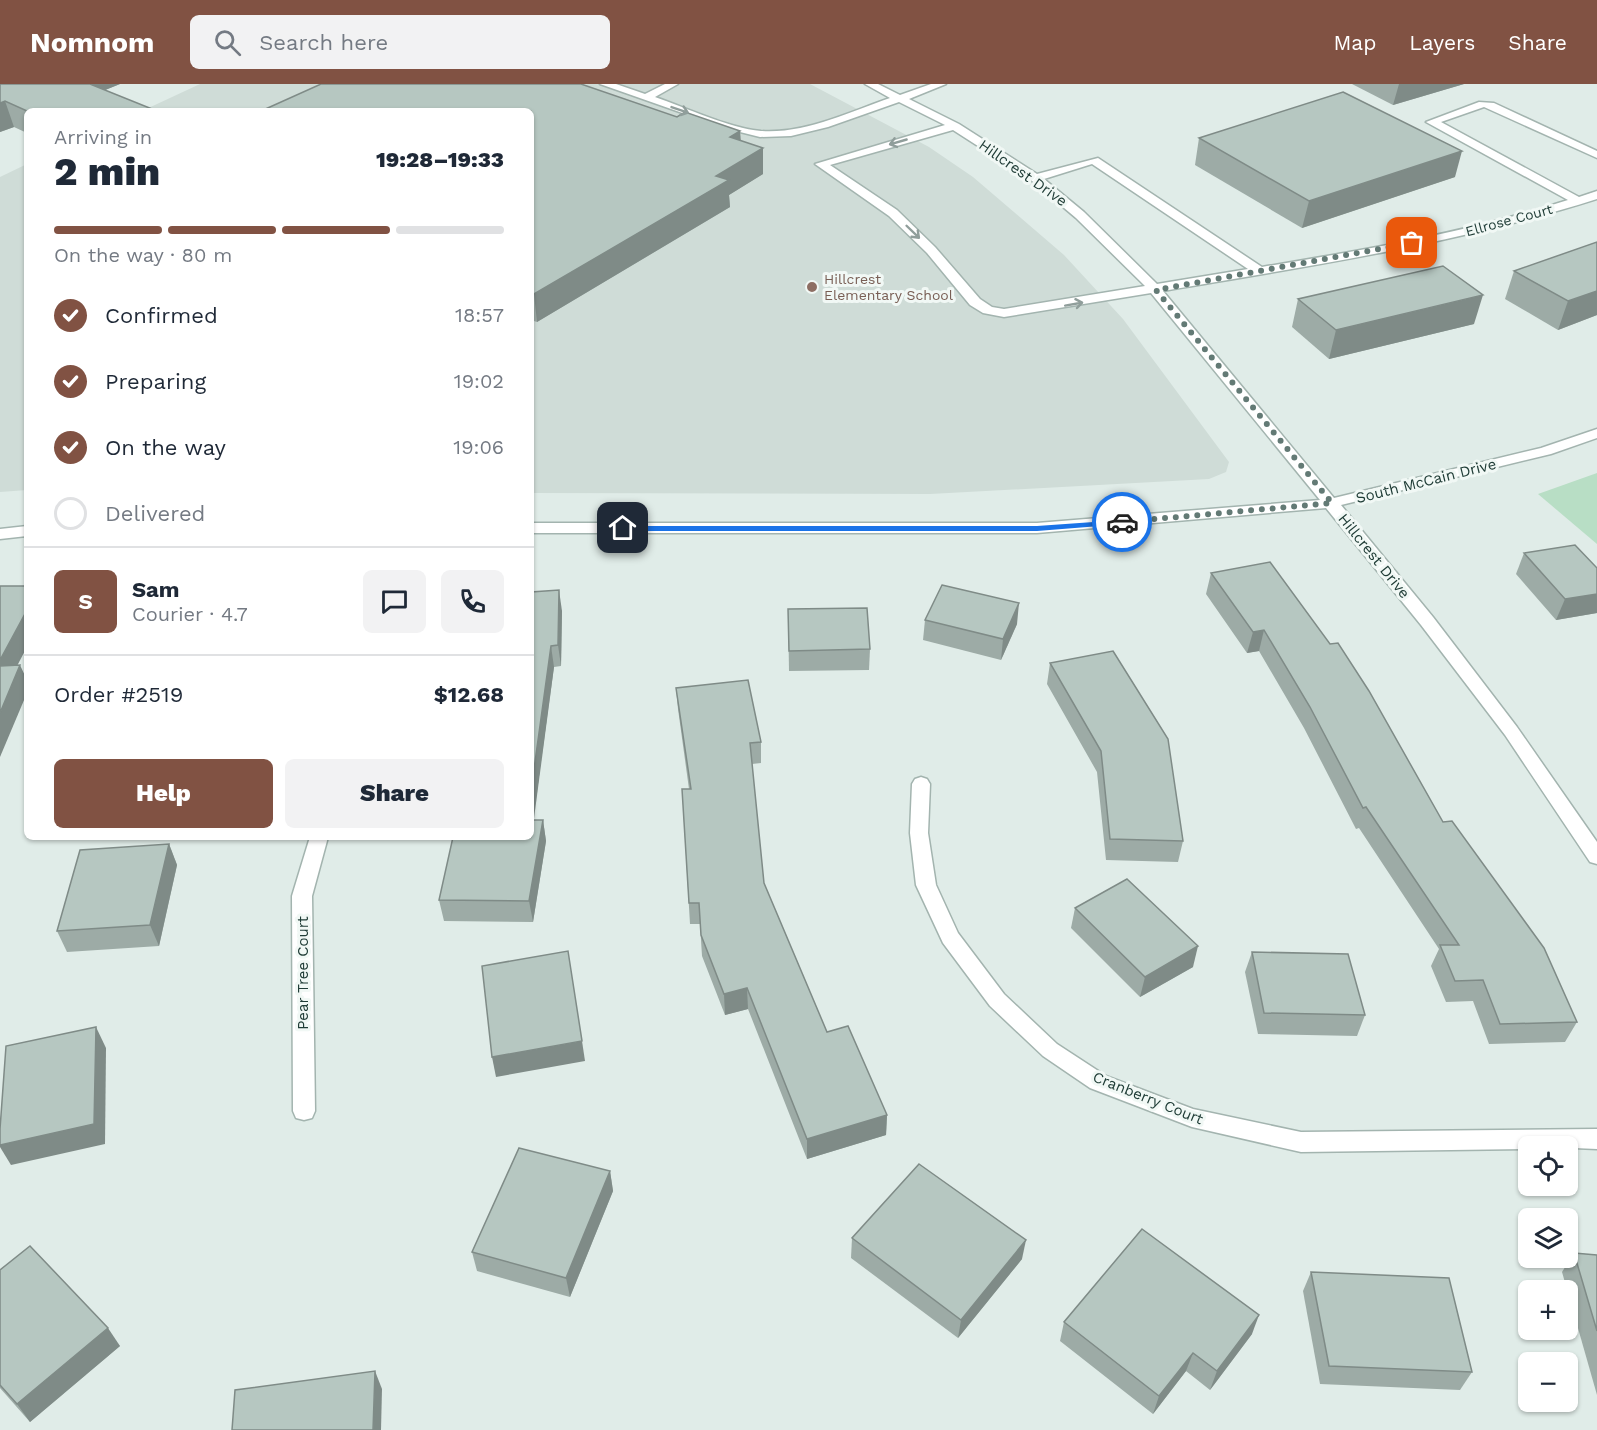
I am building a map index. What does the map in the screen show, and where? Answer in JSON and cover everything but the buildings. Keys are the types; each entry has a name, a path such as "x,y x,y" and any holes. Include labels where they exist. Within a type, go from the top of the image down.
{"street":[{"path":"605,84 732,128 760,134 791,133 824,125 941,84"},
{"path":"646,98 673,84"},
{"name":"Hillcrest Drive","path":"870,84 955,126 1035,178 1088,223 1156,290 1332,503 1511,731 1597,857"},
{"name":"Ellrose Court","path":"1578,201 1432,122 1454,113 1490,105 1597,155"},
{"name":"Ellrose Court","path":"955,126 821,165 893,213 931,250 975,302 988,310 1004,313 1156,290 1258,270 1349,256 1519,220 1597,195"},
{"path":"1035,178 1094,160 1258,270"},
{"name":"South McCain Drive","path":"534,528 1037,528 1332,503 1546,452 1597,433"},
{"path":"0,534 24,531"},
{"name":"Cranberry Court","path":"921,784 919,833 926,885 950,937 997,1000 1050,1050 1098,1082 1192,1118 1301,1142 1597,1139"},
{"name":"Pear Tree Court","path":"304,1111 302,896 318,840"}],"shaded area":[{"name":"Hillcrest Elementary School","path":"200,84 810,84 929,147 973,177 1064,255 1123,319 1229,462 1226,472 1209,479 930,494 534,493 534,108 148,108"},
{"path":"24,165 24,490 0,492 0,177"}],"green space":[{"path":"1597,473 1597,544 1538,494"}],"way so far":[{"path":"1122,522 1332,503 1156,290 1412,243"}],"place":[{"name":"Hillcrest Elementary School","path":"812,287"}],"route":[{"path":"623,528 1037,528 1122,522"}]}
